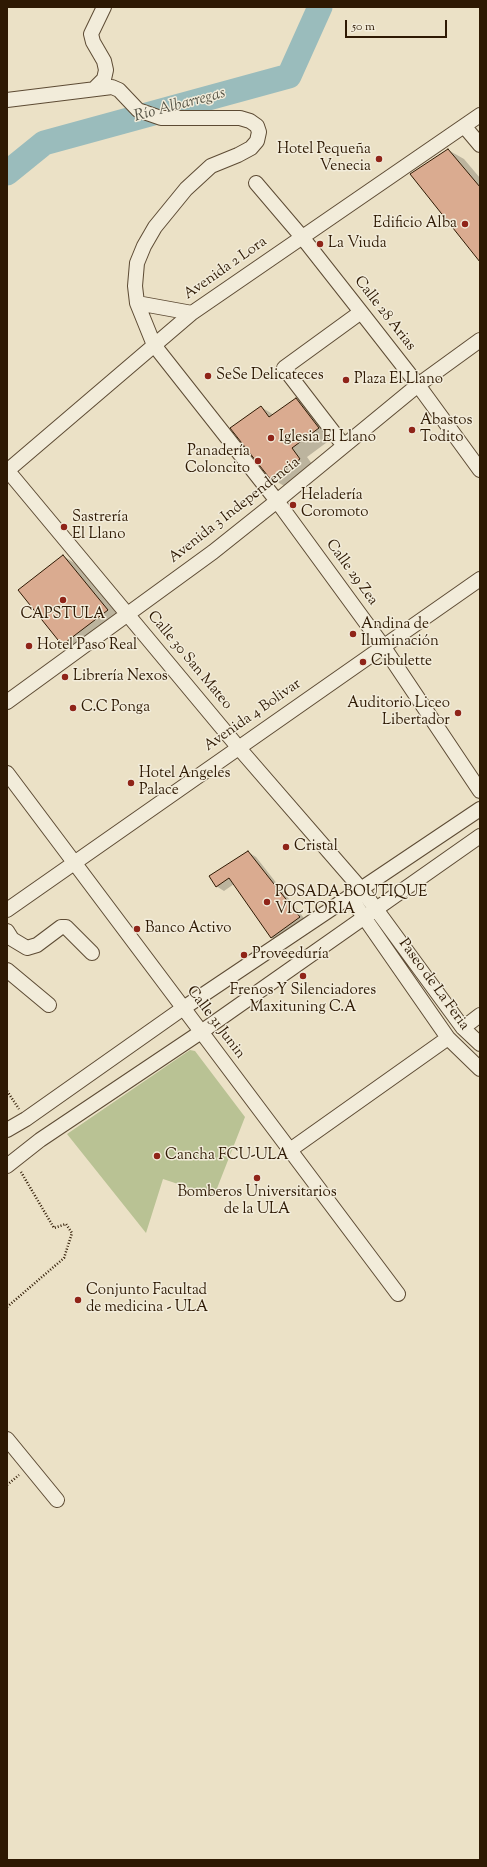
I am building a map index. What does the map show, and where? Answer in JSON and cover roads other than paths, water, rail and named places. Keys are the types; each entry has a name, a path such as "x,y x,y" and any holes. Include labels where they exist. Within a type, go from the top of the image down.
{"street":[{"path":"7,100 95,88 104,79 106,70 104,61 93,42 91,34 104,7"},
{"name":"Calle 29 Zea","path":"95,88 112,87 119,90 138,110 161,118 240,118 250,121 257,126 259,132 257,141 251,148 211,166 186,189 155,227 144,246 137,264 135,286 137,303 154,345 277,501 383,646 480,791"},
{"name":"Avenida 2 Lora","path":"7,471 192,313 480,114"},
{"path":"464,126 480,145"},
{"name":"Calle 28 Arias","path":"256,183 302,237 418,385 480,470"},
{"path":"137,303 192,313"},
{"path":"344,446 284,368 361,312"},
{"name":"Avenida 3 Independencia","path":"7,702 213,552 418,385 480,340"},
{"name":"Calle 30 San Mateo","path":"7,471 238,747 356,894"},
{"name":"Avenida 4 Bolivar","path":"7,910 75,864 238,747 480,579"},
{"name":"Calle 31 Junin","path":"7,773 182,1009 201,1032 398,1294"},
{"path":"7,1130 26,1119 182,1009 356,894 480,809"},
{"path":"11,1163 40,1140 201,1032 480,836"},
{"path":"356,894 377,909 463,1028 480,1015"},
{"name":"Paseo de La Feria","path":"356,894 365,917 448,1038 480,1069"},
{"path":"9,938 27,948 37,945 61,927 66,927 92,953"},
{"path":"7,970 49,1005"},
{"name":"Paseo de La Feria","path":"463,1028 480,1044"},
{"path":"290,1150 448,1038"},
{"path":"7,1438 57,1500"}],"waterway":[{"name":"Río Albarregas","path":"7,173 44,143 289,76 320,7"}],"place":[{"name":"Hotel Pequeña Venecia","path":"379,159"},
{"name":"Edificio Alba","path":"465,224"},
{"name":"La Viuda","path":"320,244"},
{"name":"SeSe Delicateces","path":"208,376"},
{"name":"Plaza El Llano","path":"346,380"},
{"name":"Abastos Todito","path":"412,430"},
{"name":"Iglesia El Llano","path":"271,438"},
{"name":"Panadería Coloncito","path":"258,461"},
{"name":"Heladería Coromoto","path":"293,505"},
{"name":"Sastrería El Llano","path":"64,527"},
{"name":"CAPSTULA","path":"63,600"},
{"name":"Andina de Iluminación","path":"353,634"},
{"name":"Hotel Paso Real","path":"29,646"},
{"name":"Cibulette","path":"363,662"},
{"name":"Librería Nexos","path":"65,677"},
{"name":"C.C Ponga","path":"73,708"},
{"name":"Auditorio Liceo Libertador","path":"458,713"},
{"name":"Hotel Angeles Palace","path":"131,783"},
{"name":"Cristal","path":"286,847"},
{"name":"POSADA BOUTIQUE VICTORIA","path":"267,902"},
{"name":"Banco Activo","path":"137,929"},
{"name":"Proveeduría","path":"244,955"},
{"name":"Frenos Y Silenciadores Maxituning C.A","path":"303,976"},
{"name":"Cancha FCU-ULA","path":"157,1156"},
{"name":"Bomberos Universitarios de la ULA","path":"257,1178"},
{"name":"Conjunto Facultad de medicina - ULA","path":"78,1300"}]}
